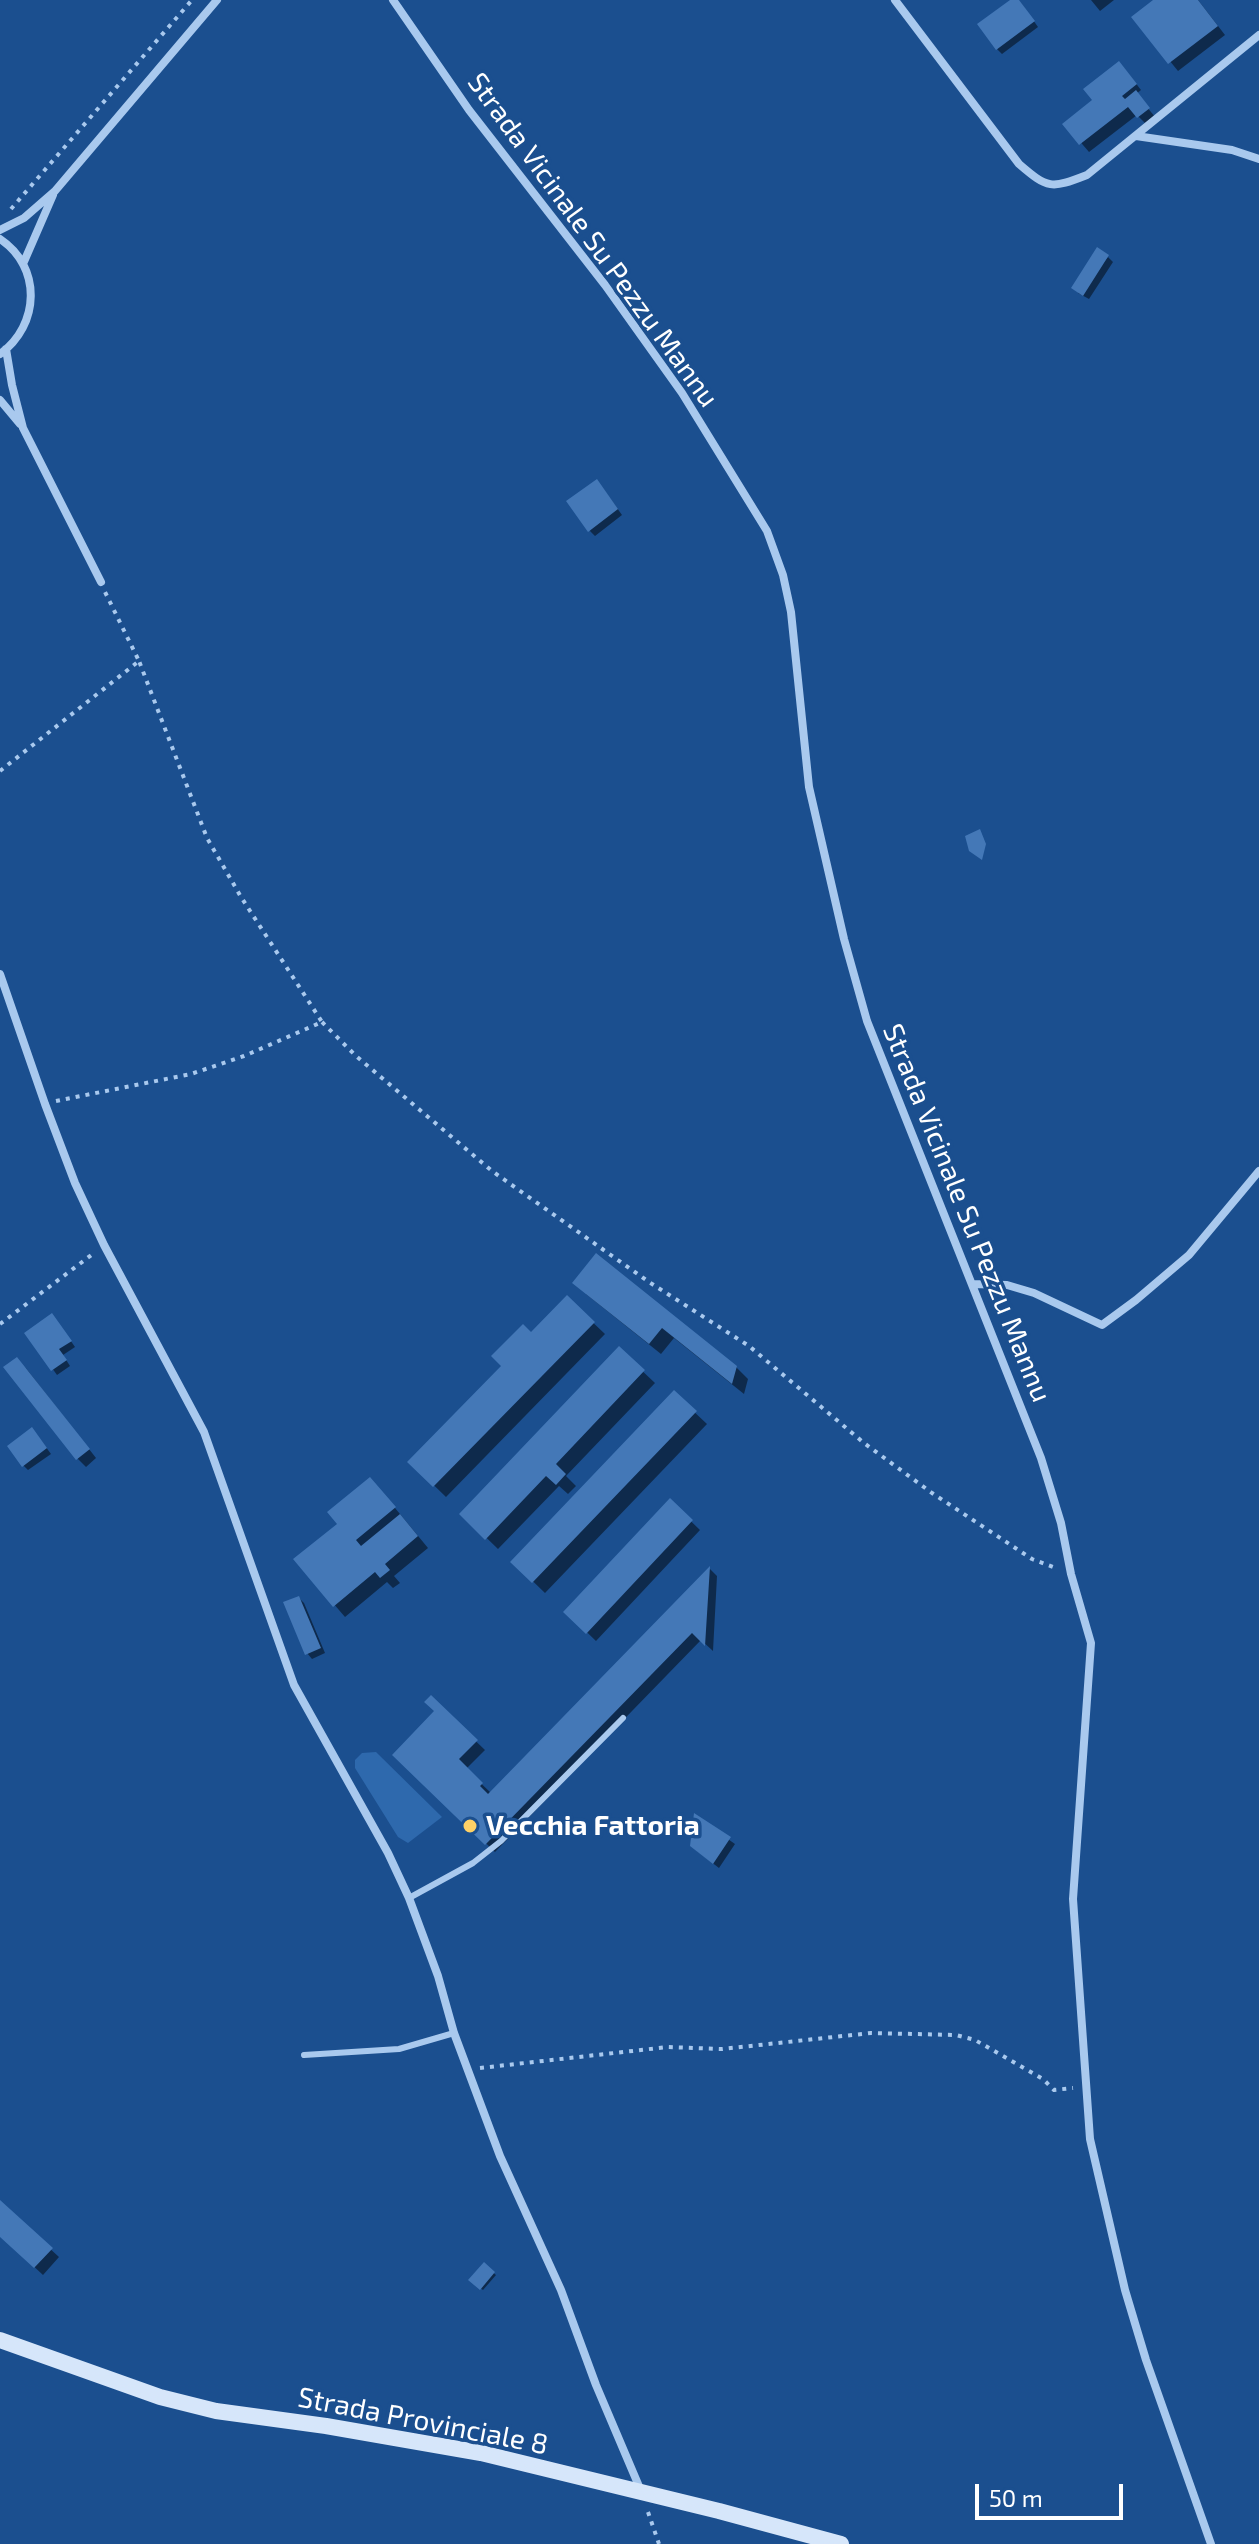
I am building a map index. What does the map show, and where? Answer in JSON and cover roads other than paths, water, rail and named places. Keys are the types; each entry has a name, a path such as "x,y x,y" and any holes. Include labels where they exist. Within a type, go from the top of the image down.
{"main road":[{"name":"Strada Provinciale 8","path":"0,2340 160,2397 216,2411 326,2426 481,2453 756,2520 841,2544"}],"street":[{"path":"0,230 24,218 55,191 217,0"},
{"name":"Strada Vicinale Su Pezzu Mannu","path":"393,0 469,110 605,285 682,393 767,531 783,575 791,612 809,787 844,939 867,1021 1041,1458 1091,1643 1073,1899 1090,2139 1125,2290 1146,2360 1211,2544"},
{"path":"895,0 1019,164 1041,183 1061,185 1087,175 1259,35"},
{"path":"1136,136 1232,150 1259,159"},
{"path":"23,264 55,191"},
{"path":"0,239 12,248 23,264 31,291 30,309 19,336 3,352 23,428 101,582"},
{"path":"0,400 23,428"},
{"path":"0,974 75,1183 104,1245 204,1432 294,1685 388,1853 409,1898 438,1976 454,2033 500,2156 561,2290 596,2385 642,2492"},
{"path":"972,1284 1007,1285 1034,1293 1102,1325 1189,1255 1259,1171"}],"lane":[{"path":"409,1898 473,1863 501,1841 623,1718"},
{"path":"304,2055 399,2049 454,2033"}],"place":[{"name":"Vecchia Fattoria","path":"470,1826"}]}
